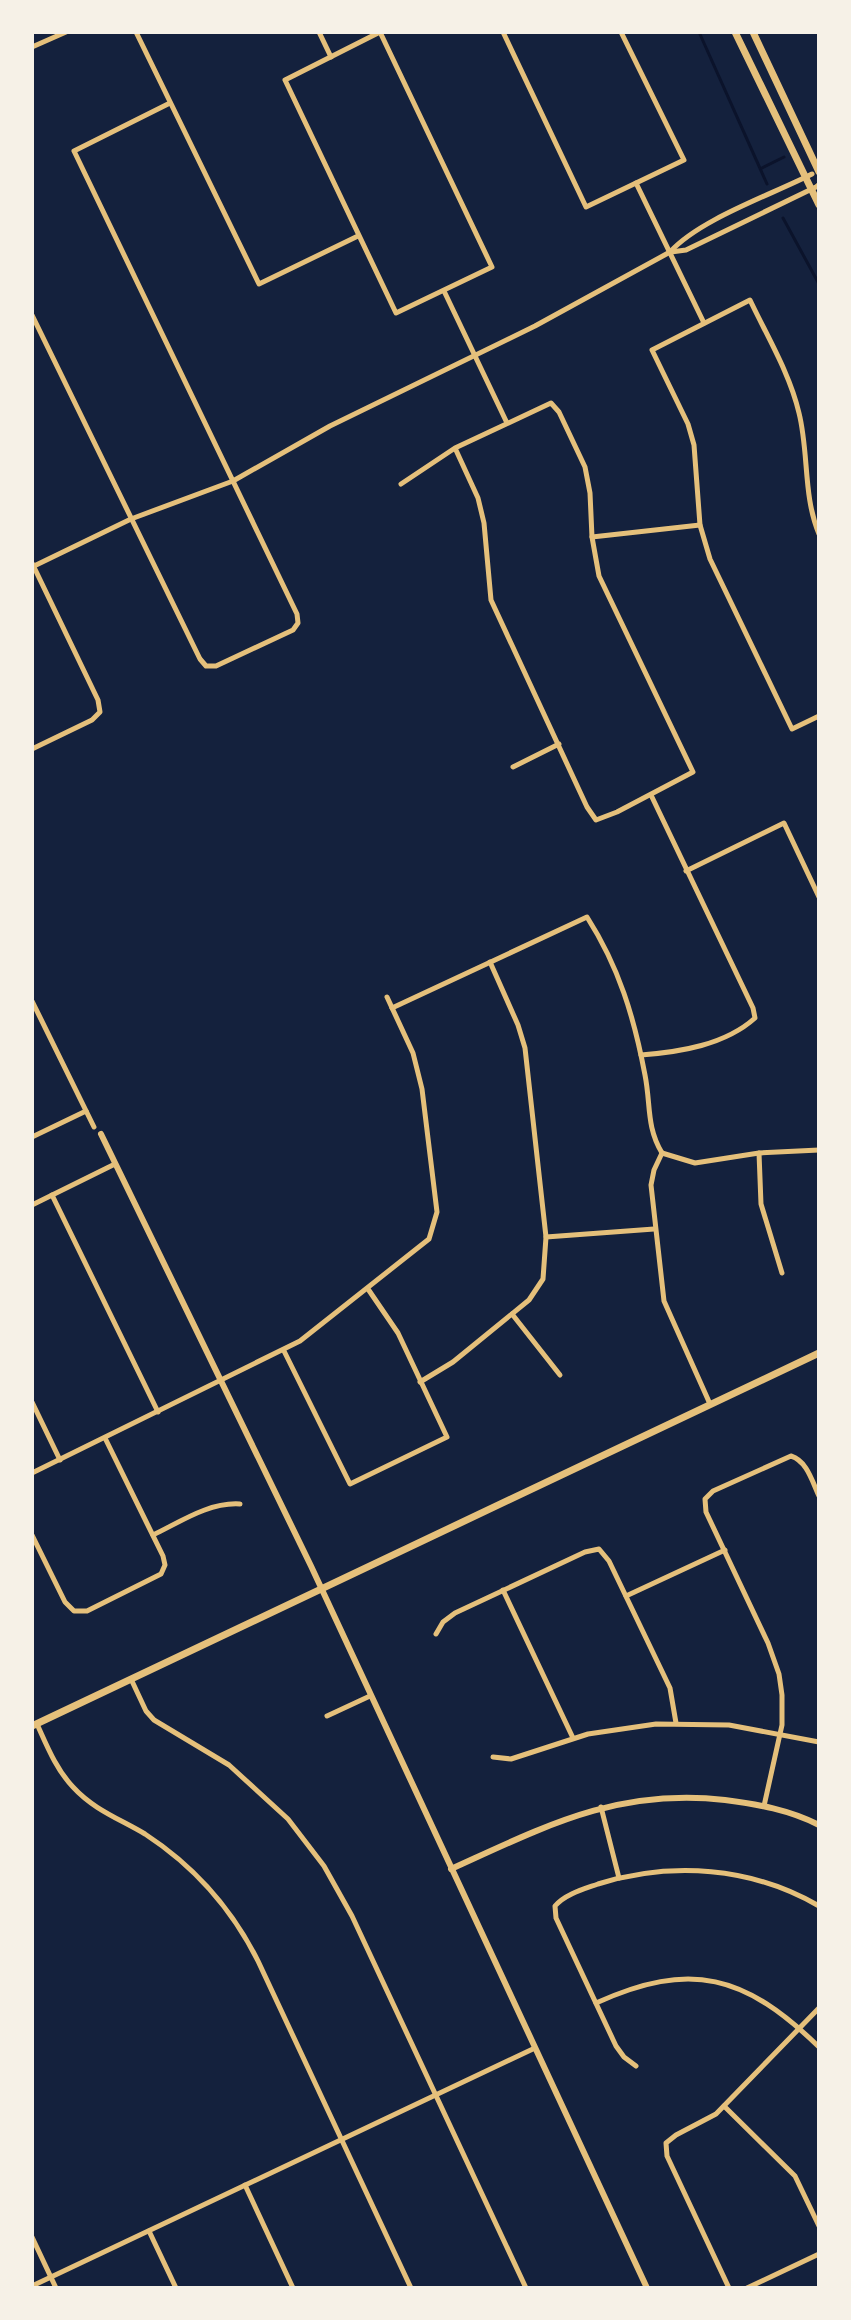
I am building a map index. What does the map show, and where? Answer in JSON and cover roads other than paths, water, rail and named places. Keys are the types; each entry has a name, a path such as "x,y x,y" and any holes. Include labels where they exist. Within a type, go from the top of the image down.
{"main road":[{"path":"735,32 814,174"},
{"path":"753,32 814,174 819,205"},
{"path":"34,1725 819,1353"}],"street":[{"path":"32,47 66,32"},
{"path":"136,32 259,284 358,235"},
{"path":"319,32 331,57"},
{"path":"380,32 492,267 396,313 285,80 380,32"},
{"path":"503,32 586,207 684,160 621,32"},
{"path":"32,315 200,659 206,666 216,666 293,630 298,623 297,614 74,151 170,103"},
{"path":"32,749 92,720 100,712 98,700 33,566 131,519 233,481 330,426 562,312 670,252 681,241 714,222 814,174"},
{"path":"636,183 704,323"},
{"path":"670,252 686,250 816,187"},
{"path":"444,291 507,423"},
{"path":"819,534 811,508 797,402 750,300 652,350 688,424 694,445 700,525 710,559 792,729 819,716"},
{"path":"401,484 455,448 551,403 559,412 585,467 599,576 693,772 596,820 587,807 491,600 484,523 478,498 455,448"},
{"path":"592,537 700,525"},
{"path":"513,767 559,744"},
{"path":"641,1055 690,1049 721,1039 744,1028 755,1018 753,1008 651,795"},
{"path":"686,871 784,823 819,897"},
{"path":"392,1008 587,917 618,973 629,1003 641,1055 652,1135 662,1153 695,1163 759,1153 819,1150"},
{"path":"420,1382 453,1362 512,1314 535,1293 543,1279 546,1237 525,1048 490,962"},
{"path":"32,1473 284,1351 319,1329 429,1239 437,1212 422,1089 413,1053 387,997"},
{"path":"32,1001 94,1127"},
{"path":"32,1137 86,1111"},
{"path":"101,1134 321,1589 647,2288"},
{"path":"662,1153 651,1185 664,1301 710,1404"},
{"path":"759,1153 761,1204 782,1273"},
{"path":"32,1205 115,1164"},
{"path":"52,1195 158,1412"},
{"path":"546,1237 654,1229"},
{"path":"284,1351 350,1484 447,1437 391,1322 368,1289"},
{"path":"512,1314 560,1375"},
{"path":"32,1402 60,1460"},
{"path":"32,1535 65,1602 74,1611 87,1611 153,1579 164,1570 164,1560 153,1535 105,1438"},
{"path":"764,1806 781,1734 782,1695 776,1663 705,1508 705,1499 713,1491 782,1458 796,1456 819,1496"},
{"path":"153,1535 206,1509 240,1504"},
{"path":"436,1634 449,1617 585,1552 599,1549 609,1561 670,1688 676,1723"},
{"path":"626,1596 725,1550"},
{"path":"503,1590 573,1738"},
{"path":"131,1679 146,1711 154,1720 207,1750 239,1773 268,1798 307,1842 346,1903 526,2288"},
{"path":"327,1716 370,1696"},
{"path":"493,1757 511,1759 573,1738 621,1728 676,1723 729,1725 819,1742"},
{"path":"34,1725 60,1770 80,1794 103,1812 138,1830 178,1858 206,1884 229,1912 258,1961 411,2288"},
{"path":"451,1869 546,1825 601,1807 648,1798 696,1797 764,1806 819,1825"},
{"path":"601,1807 619,1878"},
{"path":"636,2066 619,2051 556,1918 555,1906 564,1898 619,1878 668,1870 723,1873 777,1887 819,1906"},
{"path":"596,2003 652,1982 698,1979 719,1982 769,2003 819,2047"},
{"path":"729,2288 667,2156 666,2143 708,2120 724,2106 819,2008"},
{"path":"32,2286 535,2048"},
{"path":"724,2106 795,2176 819,2226"},
{"path":"245,2185 293,2288"},
{"path":"149,2231 176,2288"},
{"path":"32,2237 56,2288"},
{"path":"747,2288 819,2254"}],"waterway":[{"path":"699,32 767,184"},
{"path":"762,168 784,157"},
{"path":"783,218 819,284"}]}
